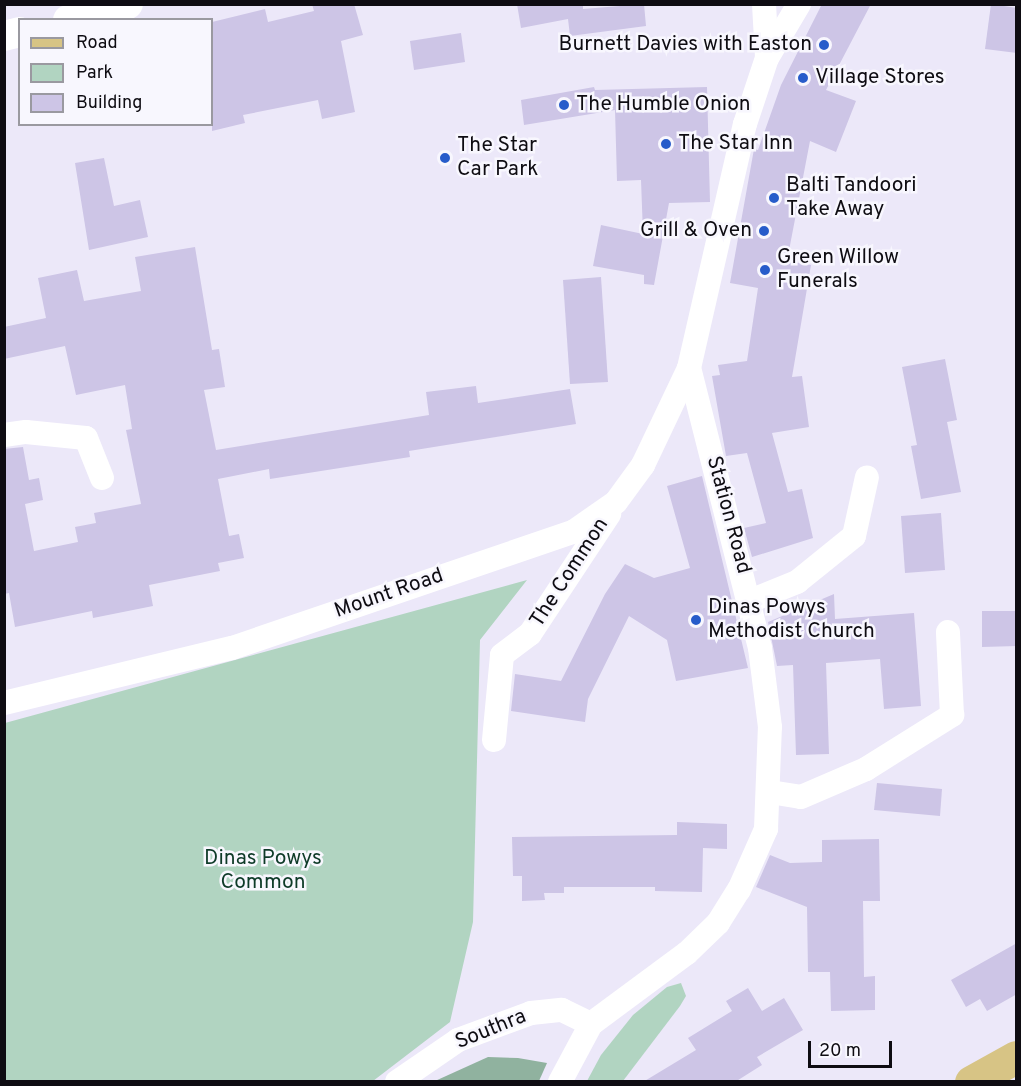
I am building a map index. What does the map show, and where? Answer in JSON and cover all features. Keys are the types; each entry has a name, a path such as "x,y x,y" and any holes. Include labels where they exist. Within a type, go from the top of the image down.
{"main road":[{"path":"971,1082 1017,1057"}],"street":[{"path":"76,18 128,4"},
{"name":"Station Road","path":"764,4 767,58"},
{"name":"Station Road","path":"560,1082 591,1024 687,953 718,923 739,890 765,829 770,792 770,727 750,601 688,368 745,124 767,58 799,4"},
{"name":"Mount Road","path":"4,703 232,648 573,532 616,502 643,465 688,368"},
{"path":"4,435 26,432 86,438 102,478"},
{"path":"750,601 797,582 854,536 867,477"},
{"name":"The Common","path":"494,740 502,655 530,634 616,502"},
{"path":"770,792 801,797 855,774 952,715 948,632"},
{"name":"Southra","path":"397,1082 458,1040 531,1013 562,1010 591,1024"}],"green space":[{"name":"Dinas Powys Common","path":"527,580 480,640 473,922 450,1022 373,1081 5,1081 5,723"},
{"path":"681,983 686,996 623,1081 587,1081 601,1055 633,1015 667,987"},
{"path":"488,1057 518,1058 547,1063 539,1081 435,1081"}],"building":[{"path":"312,4 354,4 363,35 341,41 355,112 322,119 318,100 243,115 245,123 212,131 213,22 265,9 268,22 314,11"},
{"path":"517,4 583,4 583,9 644,4 646,26 570,36 568,19 521,28"},
{"path":"822,4 871,4 826,90 856,101 836,152 810,141 787,261 811,265 792,377 802,376 809,427 772,433 788,492 802,489 813,538 752,557 744,528 766,523 747,453 726,456 712,376 720,375 718,365 747,361 758,288 730,283 754,149 758,150 781,85"},
{"path":"991,4 1017,8 1017,53 985,49"},
{"path":"461,33 465,62 414,70 410,41"},
{"path":"594,87 595,90 707,87 710,202 669,203 654,285 644,284 644,275 593,266 601,225 643,234 641,180 617,181 615,110 524,125 521,100"},
{"path":"104,158 114,206 140,200 148,237 89,250 75,163"},
{"path":"195,247 212,350 219,349 225,387 204,390 216,450 429,415 426,392 476,386 478,403 570,389 576,424 409,451 410,457 270,479 269,469 218,479 229,536 239,534 244,558 218,563 220,571 149,585 153,606 93,618 92,611 15,627 9,593 4,594 4,449 23,447 29,480 39,478 43,500 25,504 34,551 78,542 75,527 96,523 94,513 141,504 126,430 132,429 125,385 76,395 65,346 4,359 4,327 46,318 38,278 77,270 84,301 141,291 135,257"},
{"path":"601,277 608,382 570,384 563,280"},
{"path":"945,359 957,420 947,422 961,492 921,499 911,446 917,445 902,367"},
{"path":"702,476 748,668 676,681 667,640 629,616 588,699 585,722 511,711 515,674 561,681 605,594 625,564 654,578 690,568 667,486"},
{"path":"941,513 945,570 905,573 901,516"},
{"path":"834,594 835,619 914,613 921,706 884,709 880,659 826,663 829,754 796,755 793,665 777,666 768,622"},
{"path":"982,611 1017,611 1017,646 982,647"},
{"path":"877,783 942,789 940,816 874,810"},
{"path":"677,822 727,824 727,849 703,848 702,892 655,891 655,887 564,887 564,893 544,893 545,900 522,901 522,876 513,876 512,837 677,835"},
{"path":"879,839 880,901 863,901 864,977 875,976 875,1010 831,1011 830,972 808,972 807,907 756,887 770,855 790,863 822,862 822,840"},
{"path":"1017,943 1017,994 987,1011 980,999 966,1007 951,980"},
{"path":"748,988 762,1011 784,998 803,1030 757,1057 762,1065 735,1082 643,1082 696,1050 688,1038 732,1011 726,1001"}],"place":[{"name":"Burnett Davies with Easton","path":"824,45"},
{"name":"Village Stores","path":"803,78"},
{"name":"The Humble Onion","path":"564,105"},
{"name":"The Star Inn","path":"666,144"},
{"name":"The Star Car Park","path":"445,158"},
{"name":"Balti Tandoori Take Away","path":"774,198"},
{"name":"Grill & Oven","path":"764,231"},
{"name":"Green Willow Funerals","path":"765,270"},
{"name":"Dinas Powys Methodist Church","path":"696,620"}]}
